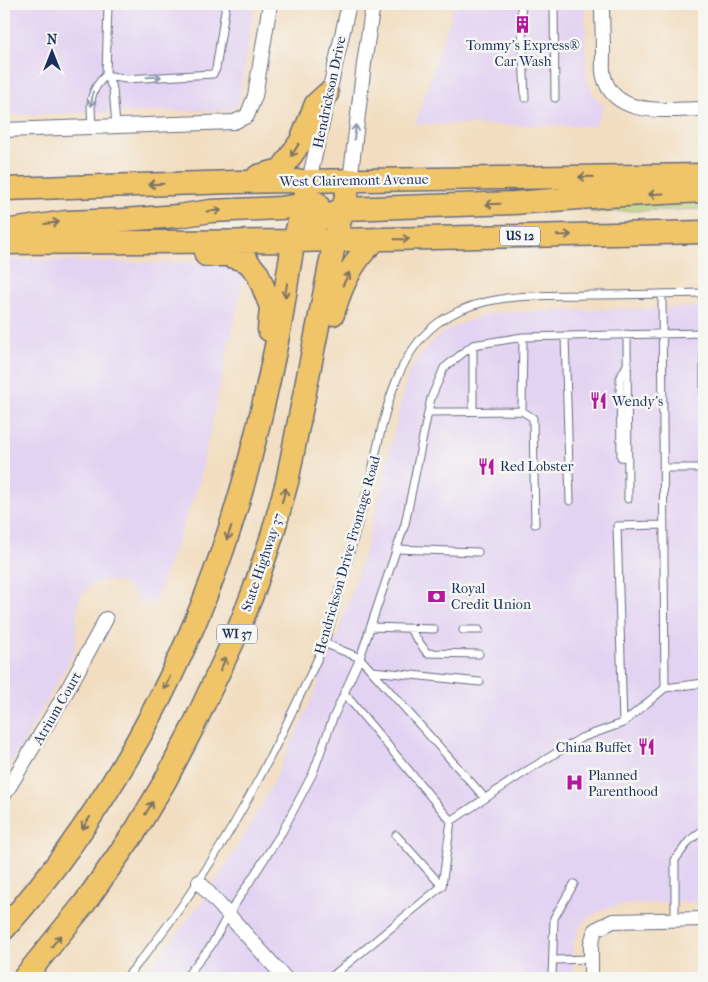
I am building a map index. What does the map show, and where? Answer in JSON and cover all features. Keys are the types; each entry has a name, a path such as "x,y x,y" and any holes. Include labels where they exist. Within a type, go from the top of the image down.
{"main road":[{"path":"236,182 270,173 284,166 301,141 316,104 328,94"},
{"name":"West Clairemont Avenue","path":"4,189 236,182 704,175"},
{"path":"4,928 66,851 103,798 135,745 159,699 201,608 219,564 252,452 279,329 294,242 310,181"},
{"path":"8,239 66,222 122,220 178,216 211,211 281,208 321,202 334,197 350,181"},
{"name":"State Highway 37","path":"24,978 53,945 110,869 136,830 165,781 192,729 217,678 254,590 287,482 335,240 350,181"},
{"path":"294,242 305,229 329,214 344,209 514,203 605,196 704,192"},
{"name":"US 12","path":"8,239 294,242 704,232"},
{"path":"8,239 113,257 226,255 247,261 258,274 271,307 262,408"},
{"path":"296,441 309,422 337,298 346,278 366,248 378,239"}],"street":[{"path":"4,130 234,122 247,116 256,96 270,4"},
{"name":"Hendrickson Drive","path":"310,181 348,4"},
{"name":"Hendrickson Drive","path":"350,181 373,4"},
{"path":"602,4 603,75 609,90 616,98 627,104 645,108 704,108"},
{"name":"Atrium Court","path":"4,795 64,696 106,619"},
{"path":"199,882 285,978"},
{"path":"592,978 592,944 595,930 613,921 704,919"}],"lane":[{"path":"108,4 106,75 113,89 116,126"},
{"path":"106,75 126,79 213,74 216,69 226,4"},
{"path":"521,4 525,98"},
{"path":"554,4 555,98"},
{"path":"92,127 91,95 95,87 106,75"},
{"name":"Hendrickson Drive Frontage Road","path":"126,978 167,928 199,882 267,767 324,643 361,515 396,380 404,362 428,332 442,320 459,310 480,302 515,297 704,293"},
{"path":"662,294 665,688"},
{"path":"185,978 211,946 228,915 282,832 313,773 344,693 360,658 405,524 432,398 444,368 473,346 522,337 704,333 704,412"},
{"path":"627,334 628,499"},
{"path":"565,336 570,501"},
{"path":"522,337 522,410"},
{"path":"473,346 473,411"},
{"path":"429,412 522,410 533,418 535,524"},
{"path":"664,468 704,468 704,458"},
{"path":"623,723 617,526 664,525"},
{"path":"396,550 478,552"},
{"path":"370,627 434,629"},
{"path":"409,628 427,653 479,654"},
{"path":"463,630 479,630"},
{"path":"324,643 360,658 485,798"},
{"path":"372,671 480,682"},
{"path":"451,821 581,738 623,723 665,688 704,683"},
{"path":"330,978 442,886 451,821 344,693"},
{"path":"675,919 675,860 689,841 704,829"},
{"path":"396,835 442,886"},
{"path":"552,978 554,918 574,884"},
{"path":"553,960 592,960"}],"shaded area":[{"path":"4,4 255,4 238,103 233,108 224,110 4,115"},
{"path":"455,4 585,4 587,79 593,94 604,106 595,126 415,124"},
{"path":"4,259 139,263 247,261 199,482 154,604 137,601 130,588 118,582 105,580 94,583 87,588 80,598 77,608 76,647 21,748 4,773"},
{"path":"704,307 704,902 629,904 607,908 591,916 579,928 574,943 574,978 143,978 201,902 234,853 268,793 307,710 337,637 365,550 379,499 404,387 411,368 426,348 442,333 487,314"}],"green space":[{"path":"704,198 704,209 591,212 591,206"}],"place":[{"name":"Tommy's Express® Car Wash","path":"523,25"},
{"name":"Wendy's","path":"598,401"},
{"name":"Red Lobster","path":"486,466"},
{"name":"Royal Credit Union","path":"437,596"},
{"name":"China Buffet","path":"646,747"},
{"name":"Planned Parenthood","path":"574,783"}]}
